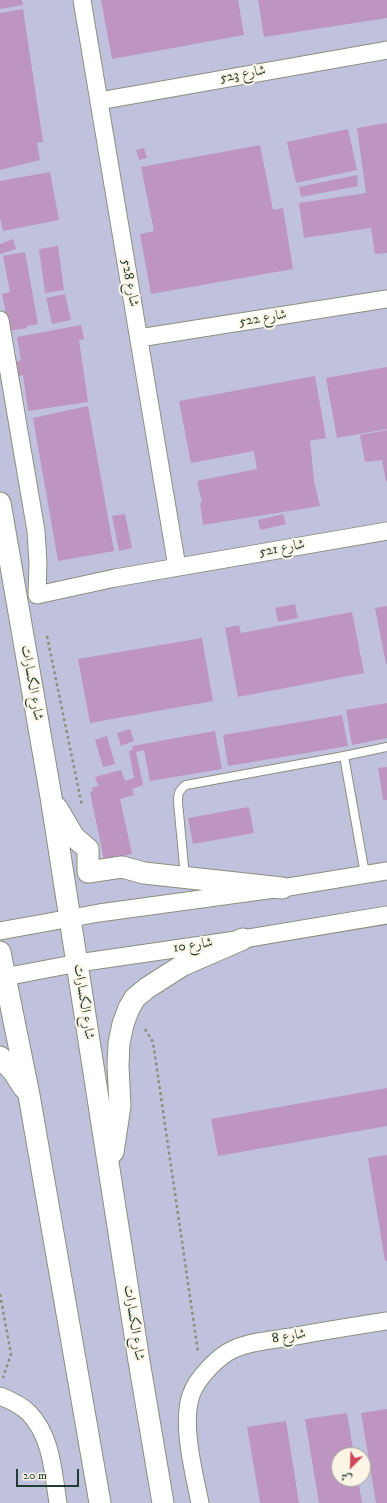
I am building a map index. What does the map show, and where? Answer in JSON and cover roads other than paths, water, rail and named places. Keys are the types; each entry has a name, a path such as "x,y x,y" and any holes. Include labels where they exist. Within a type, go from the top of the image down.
{"street":[{"name":"شارع 528","path":"82,0 177,567"},
{"name":"شارع 523","path":"99,101 387,50"},
{"name":"شارع 522","path":"139,338 387,299"},
{"path":"0,320 36,531 38,563 37,595 115,578 177,567"},
{"name":"شارع الكسارات","path":"0,503 51,797 139,1361 163,1503"},
{"name":"شارع 521","path":"177,567 387,531"},
{"path":"51,797 74,837 88,849 88,872 122,867 144,873 282,888"},
{"path":"0,931 70,918 282,888 387,871"},
{"name":"شارع 10","path":"2,978 78,964 387,915"},
{"path":"110,1175 120,1106 118,1066 119,1043 123,1024 135,998 147,988 183,965 243,939"},
{"path":"0,952 2,978 29,1095 100,1503"},
{"path":"0,1057 13,1071 29,1095"},
{"name":"شارع 8","path":"200,1503 191,1458 188,1417 191,1394 213,1364 234,1349 257,1342 387,1321"},
{"path":"1,1388 29,1413 41,1429 49,1449 58,1503"}],"lane":[{"path":"186,877 178,794 180,789 186,785 387,747"},
{"path":"344,756 365,874"}]}
